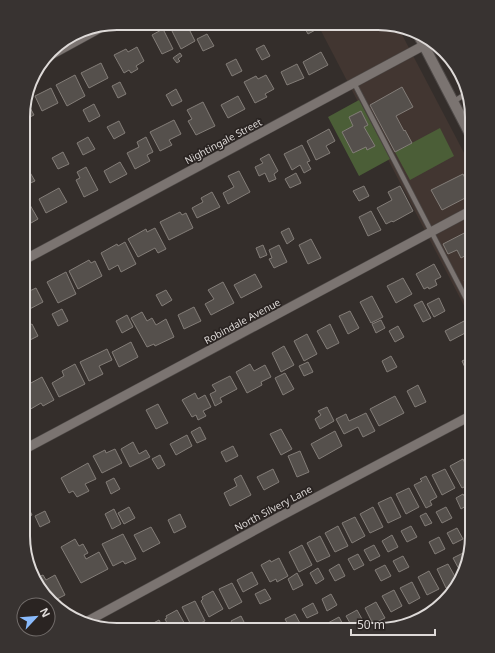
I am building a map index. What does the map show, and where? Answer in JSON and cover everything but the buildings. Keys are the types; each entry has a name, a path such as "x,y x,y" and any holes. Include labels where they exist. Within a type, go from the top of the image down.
{"main road":[{"path":"430,47 453,102 465,125"}],"street":[{"path":"69,45 82,38"},
{"name":"Nightingale Street","path":"30,257 426,44"},
{"name":"Robindale Avenue","path":"30,446 465,214"},
{"name":"North Silvery Lane","path":"92,619 465,419"}],"lane":[{"path":"354,83 465,296"},
{"path":"453,102 462,96"}],"shaded area":[{"path":"321,30 378,30 401,33 465,155 465,308"}],"green space":[{"path":"359,100 390,159 359,176 328,117"},
{"path":"440,128 454,156 410,180 395,152"}]}
